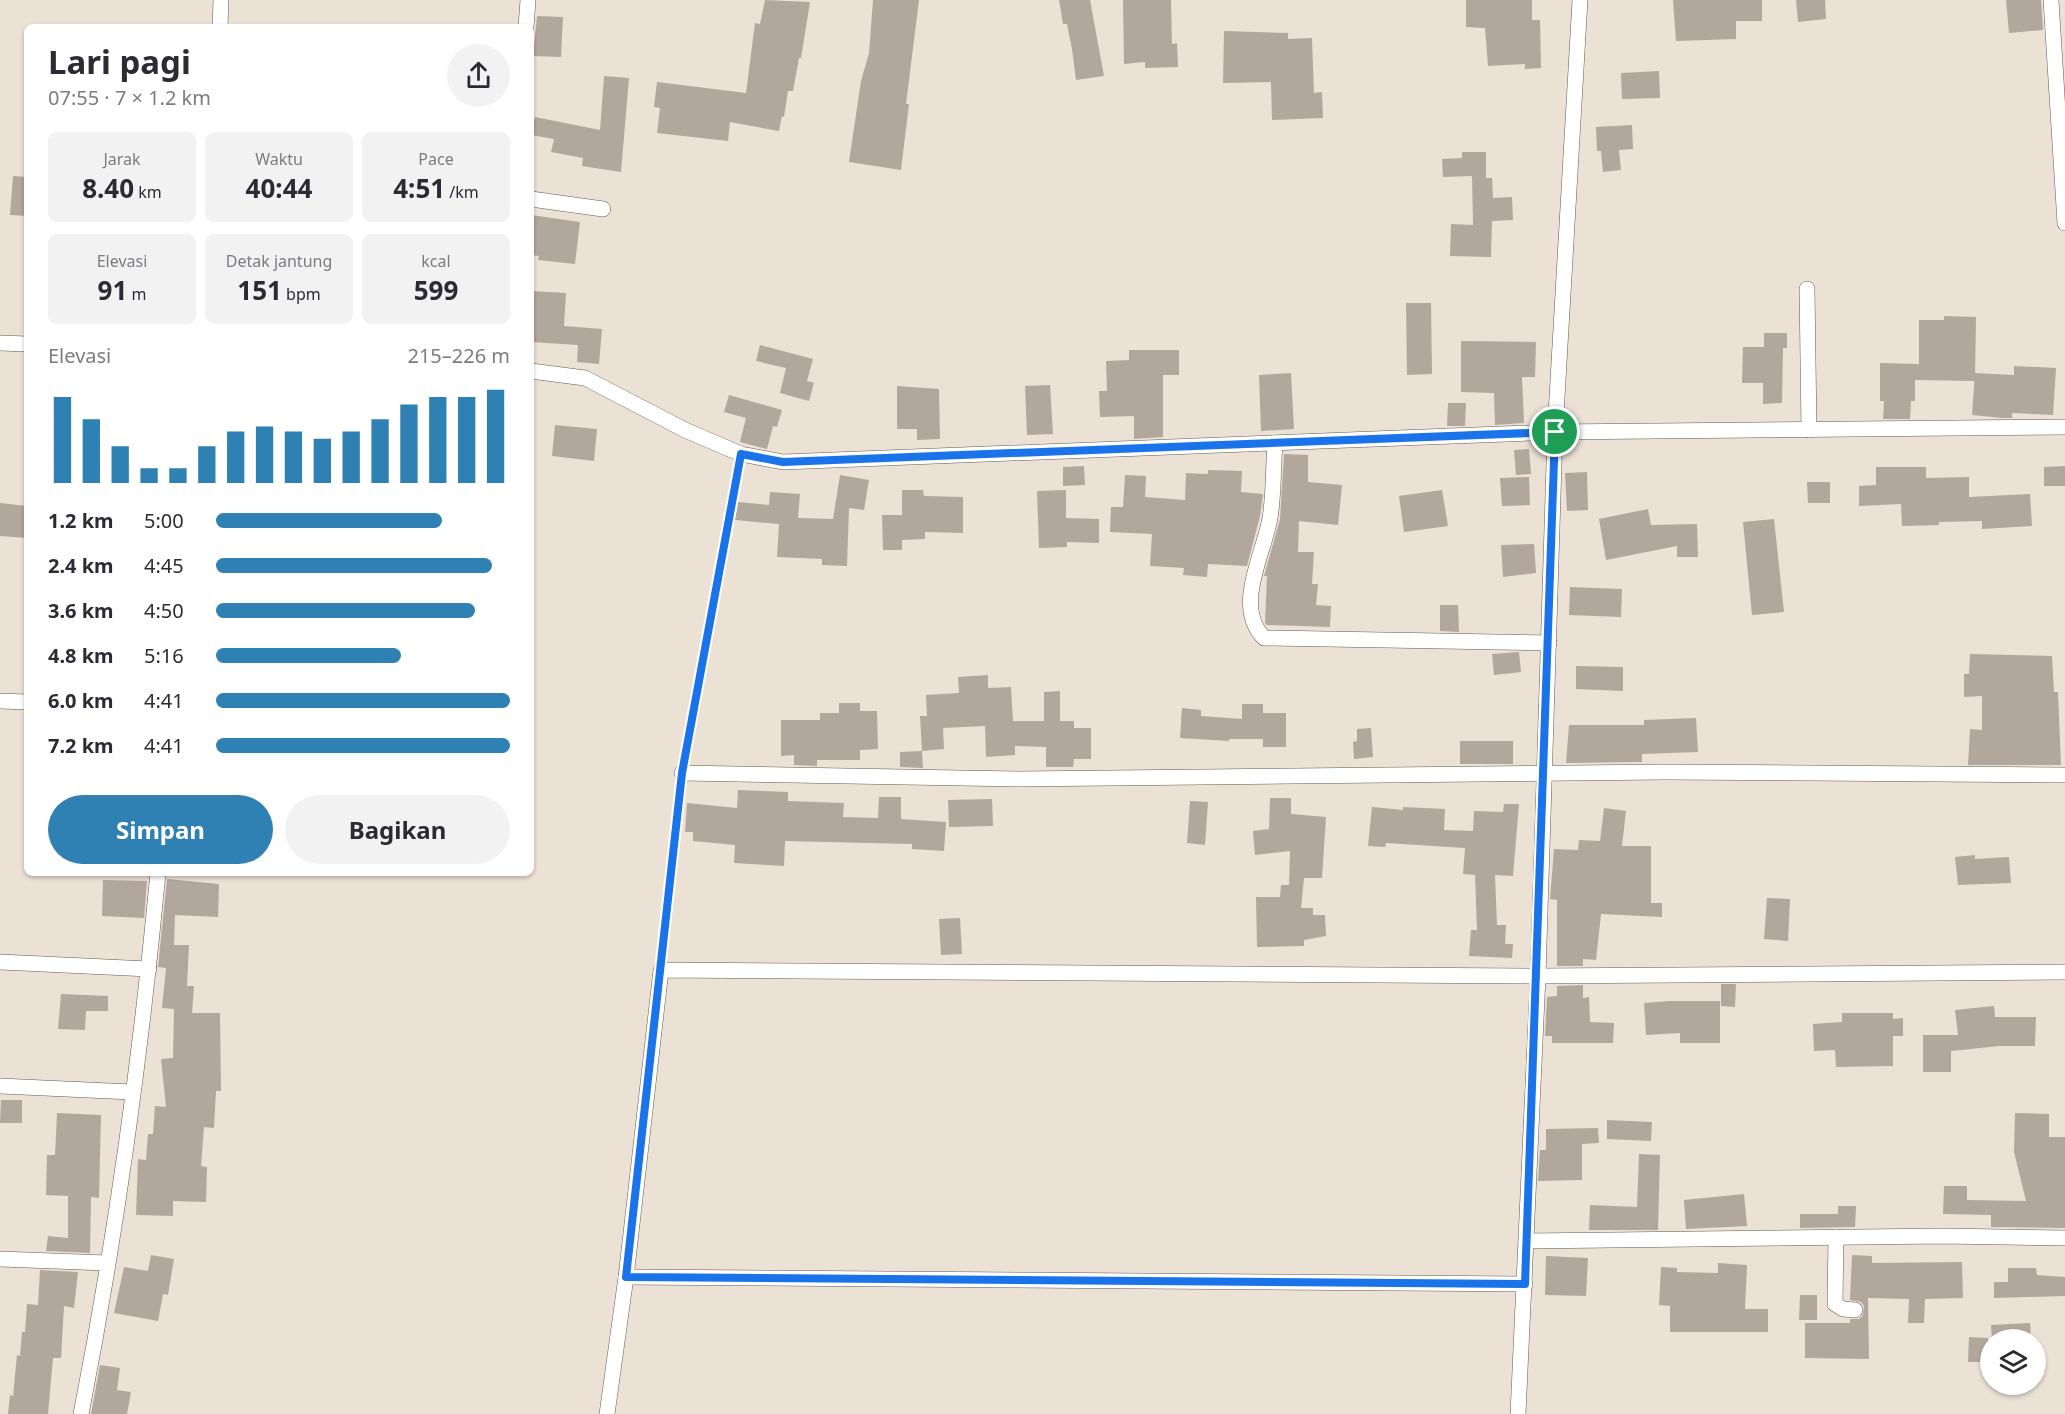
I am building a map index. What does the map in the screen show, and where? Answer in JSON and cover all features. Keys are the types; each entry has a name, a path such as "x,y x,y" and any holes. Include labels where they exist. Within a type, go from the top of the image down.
{"street":[{"path":"220,24 221,0"},
{"path":"525,24 528,0"},
{"path":"1518,1414 1538,976 1555,432 1580,0"},
{"path":"2051,0 2065,223"},
{"path":"534,199 603,209"},
{"path":"1807,289 1809,430"},
{"path":"0,343 24,344"},
{"path":"534,372 564,374 598,383 685,430 741,454 783,462 1555,432 2065,427"},
{"path":"1275,443 1270,518 1250,603 1255,629 1264,638 1549,643"},
{"path":"0,701 24,702"},
{"path":"682,773 1019,779 1665,772 2065,775"},
{"path":"81,1414 107,1263 132,1092 149,969 158,876"},
{"path":"0,962 149,969"},
{"path":"607,1414 626,1277 661,970 1538,976 2065,972"},
{"path":"0,1086 132,1092"},
{"path":"1527,1241 1836,1237 2065,1238"},
{"path":"1836,1237 1835,1304 1842,1309 1855,1310"},
{"path":"0,1259 107,1263"},
{"path":"626,1277 1525,1284"}],"lane":[{"path":"661,970 682,773 741,454"}],"building":[{"path":"765,0 810,2 801,58 799,58 793,91 788,91 784,117 782,116 779,131 730,122 728,141 657,133 660,108 654,107 657,82 746,93 755,23 760,24"},
{"path":"873,0 919,0 906,104 909,104 901,170 849,162 861,81 869,53"},
{"path":"1059,0 1090,0 1104,76 1076,80 1067,24 1063,24"},
{"path":"1123,0 1171,0 1172,44 1177,43 1178,67 1145,68 1145,62 1124,64"},
{"path":"1466,0 1532,0 1532,20 1540,20 1541,68 1525,69 1525,64 1488,66 1485,28 1466,27"},
{"path":"1673,0 1762,0 1762,21 1736,21 1736,39 1676,41"},
{"path":"1796,0 1825,0 1826,19 1798,22"},
{"path":"2006,0 2041,0 2043,30 2009,33"},
{"path":"537,16 563,17 561,57 534,56"},
{"path":"1224,31 1288,33 1288,39 1312,38 1314,93 1322,92 1323,118 1272,120 1271,82 1223,83"},
{"path":"1659,71 1660,98 1622,99 1621,73"},
{"path":"604,76 629,78 621,172 582,166 583,158 551,152 554,139 534,136 534,122 535,117 600,130"},
{"path":"1632,125 1633,149 1619,150 1621,170 1603,172 1601,151 1597,151 1596,127"},
{"path":"1462,152 1486,152 1486,178 1492,178 1493,198 1512,197 1513,220 1492,221 1491,257 1450,256 1451,224 1473,225 1472,176 1443,177 1442,159 1462,158"},
{"path":"13,176 24,177 24,216 10,215"},
{"path":"534,215 580,222 575,264 538,260 539,256 534,255"},
{"path":"534,291 566,293 564,326 602,329 599,364 577,362 578,345 534,342"},
{"path":"1406,303 1431,303 1432,374 1407,375"},
{"path":"1944,316 1976,317 1975,381 1915,380 1915,401 1911,401 1910,419 1883,419 1884,401 1880,401 1880,363 1919,364 1919,320 1944,320"},
{"path":"1764,333 1787,333 1787,348 1783,348 1782,403 1763,404 1763,383 1742,383 1743,347 1764,347"},
{"path":"1461,341 1536,342 1535,377 1522,377 1524,423 1495,425 1494,393 1461,392"},
{"path":"760,345 813,359 807,381 814,383 809,401 780,393 786,368 756,361"},
{"path":"1129,350 1179,350 1179,375 1163,375 1163,437 1134,439 1134,416 1100,417 1099,391 1107,391 1106,361 1129,360"},
{"path":"2014,366 2056,368 2053,415 2012,413 2012,418 2002,418 1972,415 1975,373 2014,375"},
{"path":"1291,373 1294,429 1261,431 1259,375"},
{"path":"1050,385 1053,434 1027,435 1025,386"},
{"path":"897,386 939,389 940,439 917,440 917,429 897,429"},
{"path":"729,395 782,410 777,427 773,426 767,449 740,442 746,418 724,412"},
{"path":"1448,403 1466,403 1465,426 1447,426"},
{"path":"555,425 597,429 594,461 552,456"},
{"path":"1529,449 1531,474 1516,475 1514,450"},
{"path":"1284,454 1308,455 1308,482 1342,485 1338,525 1299,521 1298,552 1314,552 1312,584 1318,584 1316,605 1331,606 1330,627 1267,625 1265,623 1267,576 1264,576 1280,519"},
{"path":"1084,466 1085,485 1063,486 1063,467"},
{"path":"2065,466 2065,486 2044,486 2044,467"},
{"path":"1876,467 1926,467 1926,478 1969,477 1969,497 2030,494 2032,526 1982,529 1982,521 1902,526 1901,504 1859,506 1859,486 1876,485"},
{"path":"1208,470 1242,471 1241,492 1263,494 1260,516 1247,566 1208,564 1207,577 1183,575 1184,568 1150,566 1152,534 1110,532 1111,507 1123,507 1125,475 1146,476 1145,497 1185,500 1186,473 1208,474"},
{"path":"1587,472 1588,510 1567,511 1565,473"},
{"path":"840,475 869,480 864,510 849,508 847,566 822,565 822,559 777,557 779,524 735,520 738,502 769,505 770,492 800,494 798,518 833,519"},
{"path":"1529,477 1530,505 1502,506 1500,478"},
{"path":"1807,482 1830,482 1830,503 1808,503"},
{"path":"902,490 923,490 924,496 963,497 963,533 925,532 925,539 902,540 902,550 883,550 882,515 902,515"},
{"path":"1066,490 1066,518 1099,519 1099,543 1067,542 1067,547 1039,548 1037,491"},
{"path":"1442,490 1448,526 1404,532 1399,496"},
{"path":"0,503 24,506 24,538 0,536"},
{"path":"1648,509 1651,525 1697,524 1698,557 1677,557 1677,546 1606,560 1599,519"},
{"path":"1774,519 1784,612 1752,615 1743,522"},
{"path":"1534,544 1536,573 1503,577 1501,545"},
{"path":"1570,587 1622,589 1621,617 1569,615"},
{"path":"1440,605 1458,605 1459,632 1440,631"},
{"path":"1519,652 1521,672 1494,675 1492,654"},
{"path":"1970,654 2052,656 2054,692 2058,692 2061,765 1968,765 1970,729 1982,730 1982,696 1964,697 1964,674 1969,674"},
{"path":"1576,666 1623,667 1623,691 1576,689"},
{"path":"988,675 988,688 1011,687 1013,721 1044,721 1044,692 1060,691 1060,721 1074,721 1074,728 1091,728 1091,759 1074,759 1073,767 1046,767 1046,747 1015,746 1015,755 986,757 985,726 943,728 944,749 922,751 920,716 927,716 926,695 959,693 958,677"},
{"path":"839,703 860,703 860,711 877,711 878,749 860,750 860,760 817,760 817,766 794,765 794,755 781,756 781,720 820,720 820,713 839,713"},
{"path":"1242,704 1263,704 1263,713 1286,713 1286,747 1263,747 1263,739 1229,739 1229,741 1180,738 1182,708 1201,710 1201,716 1242,719"},
{"path":"1696,718 1698,752 1642,754 1642,762 1566,763 1569,725 1644,725 1644,720"},
{"path":"1371,728 1373,757 1354,759 1353,742 1357,741 1357,729"},
{"path":"1460,741 1513,741 1513,764 1460,764"},
{"path":"922,751 923,768 900,767 900,752"},
{"path":"738,790 788,792 788,801 844,803 843,817 878,818 879,797 901,797 901,819 946,822 944,851 912,849 912,844 785,841 784,866 734,863 735,845 693,841 693,832 685,832 687,803 737,808"},
{"path":"1270,798 1291,798 1291,814 1326,817 1322,878 1304,878 1301,908 1313,908 1313,915 1325,915 1326,936 1304,940 1304,946 1257,947 1256,897 1280,897 1281,885 1289,885 1290,851 1255,855 1253,831 1269,829"},
{"path":"992,799 993,826 949,827 948,800"},
{"path":"1190,801 1208,802 1205,845 1187,843"},
{"path":"1504,804 1519,804 1513,876 1495,875 1497,925 1506,925 1505,944 1513,944 1512,958 1469,956 1471,930 1477,930 1475,875 1463,874 1465,848 1386,843 1385,847 1368,846 1372,807 1403,810 1403,807 1445,809 1444,830 1473,831 1474,811 1503,812"},
{"path":"1604,808 1626,811 1622,846 1651,846 1651,903 1662,903 1662,917 1601,914 1596,960 1583,959 1583,966 1557,966 1557,900 1550,899 1554,849 1578,850 1579,840 1600,841"},
{"path":"1975,855 1975,859 2009,857 2011,883 1958,885 1955,857"},
{"path":"167,879 219,884 218,917 175,915 174,945 189,945 187,986 194,986 192,1013 220,1013 221,1091 216,1091 214,1128 204,1127 201,1166 207,1167 206,1202 173,1201 173,1216 136,1215 138,1159 146,1160 148,1134 153,1134 155,1106 166,1107 161,1059 173,1058 174,1009 162,1008 166,968 158,967"},
{"path":"103,880 147,881 144,918 102,916"},
{"path":"1767,898 1790,899 1788,941 1764,939"},
{"path":"960,918 962,954 941,955 939,919"},
{"path":"1721,984 1736,984 1735,1007 1721,1006"},
{"path":"1583,985 1583,998 1589,997 1590,1022 1614,1023 1613,1043 1552,1043 1552,1036 1545,1036 1547,997 1557,996 1557,986"},
{"path":"61,994 108,996 108,1011 86,1011 85,1030 58,1029"},
{"path":"1720,1001 1720,1043 1680,1043 1680,1033 1646,1035 1644,1003"},
{"path":"1994,1006 1995,1017 2036,1017 2035,1046 1999,1046 1951,1051 1951,1072 1923,1072 1923,1035 1958,1035 1955,1010"},
{"path":"1842,1013 1893,1013 1893,1019 1903,1018 1903,1036 1893,1036 1893,1066 1836,1067 1835,1050 1814,1051 1813,1024 1842,1022"},
{"path":"1,1100 22,1100 22,1123 0,1123"},
{"path":"57,1113 101,1115 99,1198 91,1197 90,1253 46,1251 48,1236 68,1238 68,1196 46,1195 47,1155 55,1155"},
{"path":"2015,1113 2049,1114 2049,1137 2065,1137 2065,1228 1991,1227 1991,1215 1943,1214 1944,1186 1967,1186 1967,1200 2026,1201 2014,1152"},
{"path":"1607,1120 1652,1122 1651,1141 1607,1139"},
{"path":"1598,1128 1599,1143 1582,1144 1582,1180 1538,1181 1540,1150 1546,1150 1546,1129"},
{"path":"1639,1154 1660,1155 1658,1230 1589,1230 1590,1205 1637,1207"},
{"path":"1744,1194 1747,1226 1686,1229 1684,1200"},
{"path":"1838,1206 1856,1206 1855,1227 1800,1228 1800,1214 1838,1214"},
{"path":"151,1255 174,1259 168,1295 163,1294 158,1321 114,1313 124,1267 148,1271"},
{"path":"1852,1255 1872,1256 1872,1263 1962,1262 1963,1298 1925,1299 1924,1323 1908,1323 1909,1299 1868,1298 1869,1359 1805,1358 1805,1323 1850,1323 1850,1319 1859,1319 1863,1315 1864,1306 1861,1302 1850,1300"},
{"path":"1546,1256 1588,1258 1586,1296 1545,1295"},
{"path":"1718,1263 1747,1265 1745,1309 1768,1309 1768,1332 1670,1332 1670,1306 1659,1305 1661,1267 1677,1268 1677,1272 1718,1273"},
{"path":"2008,1268 2036,1268 2037,1275 2065,1277 2065,1296 1994,1298 1994,1282 2008,1282"},
{"path":"40,1270 78,1272 74,1308 64,1306 61,1358 53,1358 48,1414 8,1414 10,1395 13,1396 17,1355 20,1356 22,1332 25,1332 27,1304 38,1305"},
{"path":"1800,1295 1817,1295 1817,1320 1799,1320"},
{"path":"2030,1323 2030,1329 1991,1329 1991,1325"},
{"path":"1969,1337 1980,1338 1980,1362 1968,1362"},
{"path":"100,1365 120,1368 117,1390 131,1392 127,1414 91,1414"}],"route":[{"path":"1555,432 1538,976 1525,1284 626,1277 682,773 741,454 783,462 1555,432"}]}
